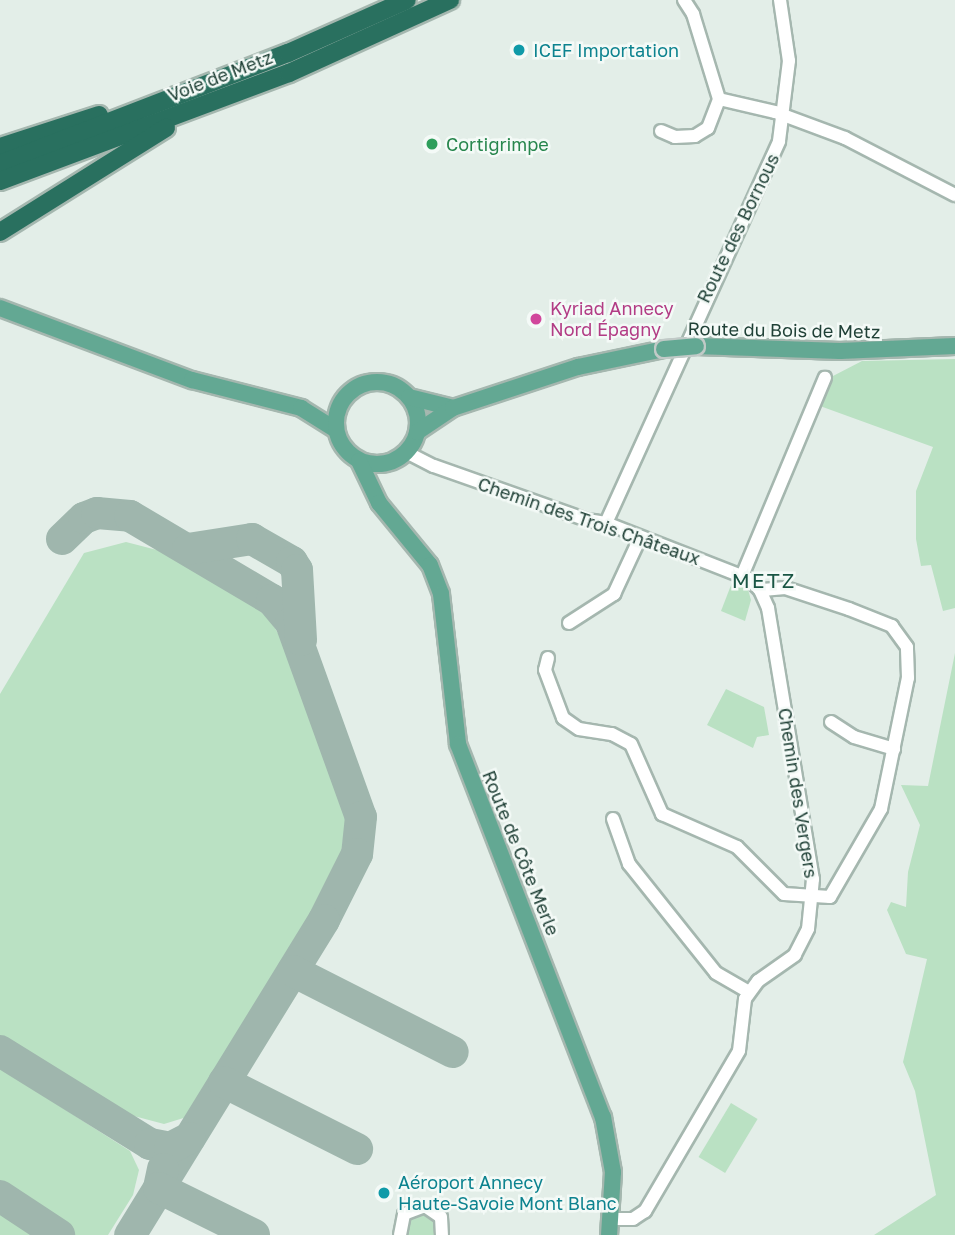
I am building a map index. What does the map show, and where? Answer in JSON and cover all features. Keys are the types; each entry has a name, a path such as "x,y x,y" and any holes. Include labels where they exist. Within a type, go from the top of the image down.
{"highway":[{"name":"Voie de Metz","path":"0,164 288,53 407,0"},
{"name":"Voie de Metz","path":"0,181 208,104 450,0"},
{"path":"0,147 288,53"},
{"path":"0,232 208,104"}],"main road":[{"path":"0,308 118,354"},
{"path":"0,319 118,354 232,393 301,408 336,430"},
{"name":"Route du Bois de Metz","path":"417,432 453,408 578,367 664,349 696,346 840,351 955,346"},
{"path":"409,397 418,420 417,432 406,452 388,463 359,461 340,443 336,430 341,402 349,392 373,382 393,385 409,397 453,408"},
{"path":"301,408 341,402"},
{"name":"Route de Côte Merle","path":"359,461 376,496 421,551 439,587 458,744 603,1116 612,1172 610,1227"},
{"path":"376,496 388,463"}],"street":[{"path":"661,131 675,137 695,136 708,128 719,99 693,14 684,0"},
{"name":"Route des Bornous","path":"606,523 690,330 768,168 785,115 789,61 780,0"},
{"path":"719,99 785,115 845,138 955,195"},
{"path":"742,576 825,378"},
{"name":"Chemin des Trois Châteaux","path":"406,452 458,475 606,523 742,576 760,590"},
{"path":"569,623 614,594 640,538"},
{"path":"610,1227 638,1217 654,1194 739,1051 741,1012 749,992 802,945 814,899 832,895 881,809 908,668 905,641 898,631 829,601 785,588 760,590"},
{"name":"Chemin des Vergers","path":"548,657 545,670 563,718 579,729 612,734 631,744 662,814 737,847 778,891 814,899 802,807 768,608 760,590"},
{"path":"831,722 854,737 894,749"},
{"path":"613,819 629,864 716,973 749,992"},
{"path":"400,1235 402,1217 418,1206 438,1212 446,1234"}],"green space":[{"path":"955,359 955,608 943,611 931,565 921,566 916,539 916,491 933,447 820,406 833,376 862,361"},
{"path":"126,542 157,550 248,600 270,620 287,648 347,815 340,860 202,1105 190,1116 164,1124 130,1115 0,1036 0,694 84,553"},
{"path":"733,580 747,586 751,600 745,621 721,611"},
{"path":"955,653 955,1235 874,1235 936,1195 915,1091 903,1062 927,959 906,954 887,910 891,902 906,907 908,872 920,825 901,785 928,786"},
{"path":"726,689 764,707 769,735 757,737 753,748 707,725"},
{"path":"0,1068 130,1151 139,1170 133,1195 108,1235 0,1235"},
{"path":"731,1103 758,1119 725,1173 699,1157"},
{"path":"422,1211 436,1218 438,1235 407,1235 408,1219"}],"taxiway":[{"path":"62,539 84,518 97,513 130,516 272,600 291,623 361,817 357,854 324,920 130,1235"},
{"path":"188,549 252,539 292,562 297,570 301,640"},
{"path":"293,971 453,1052"},
{"path":"0,1051 150,1144 170,1148 190,1138"},
{"path":"224,1082 357,1149"},
{"path":"163,1169 159,1188 254,1235"},
{"path":"0,1196 59,1235"}],"place":[{"name":"ICEF Importation","path":"519,50"},
{"name":"Cortigrimpe","path":"432,144"},
{"name":"Kyriad Annecy Nord Épagny","path":"536,319"},
{"name":"Aéroport Annecy Haute-Savoie Mont Blanc","path":"384,1193"}],"district":[{"name":"METZ","path":"764,580"}]}
